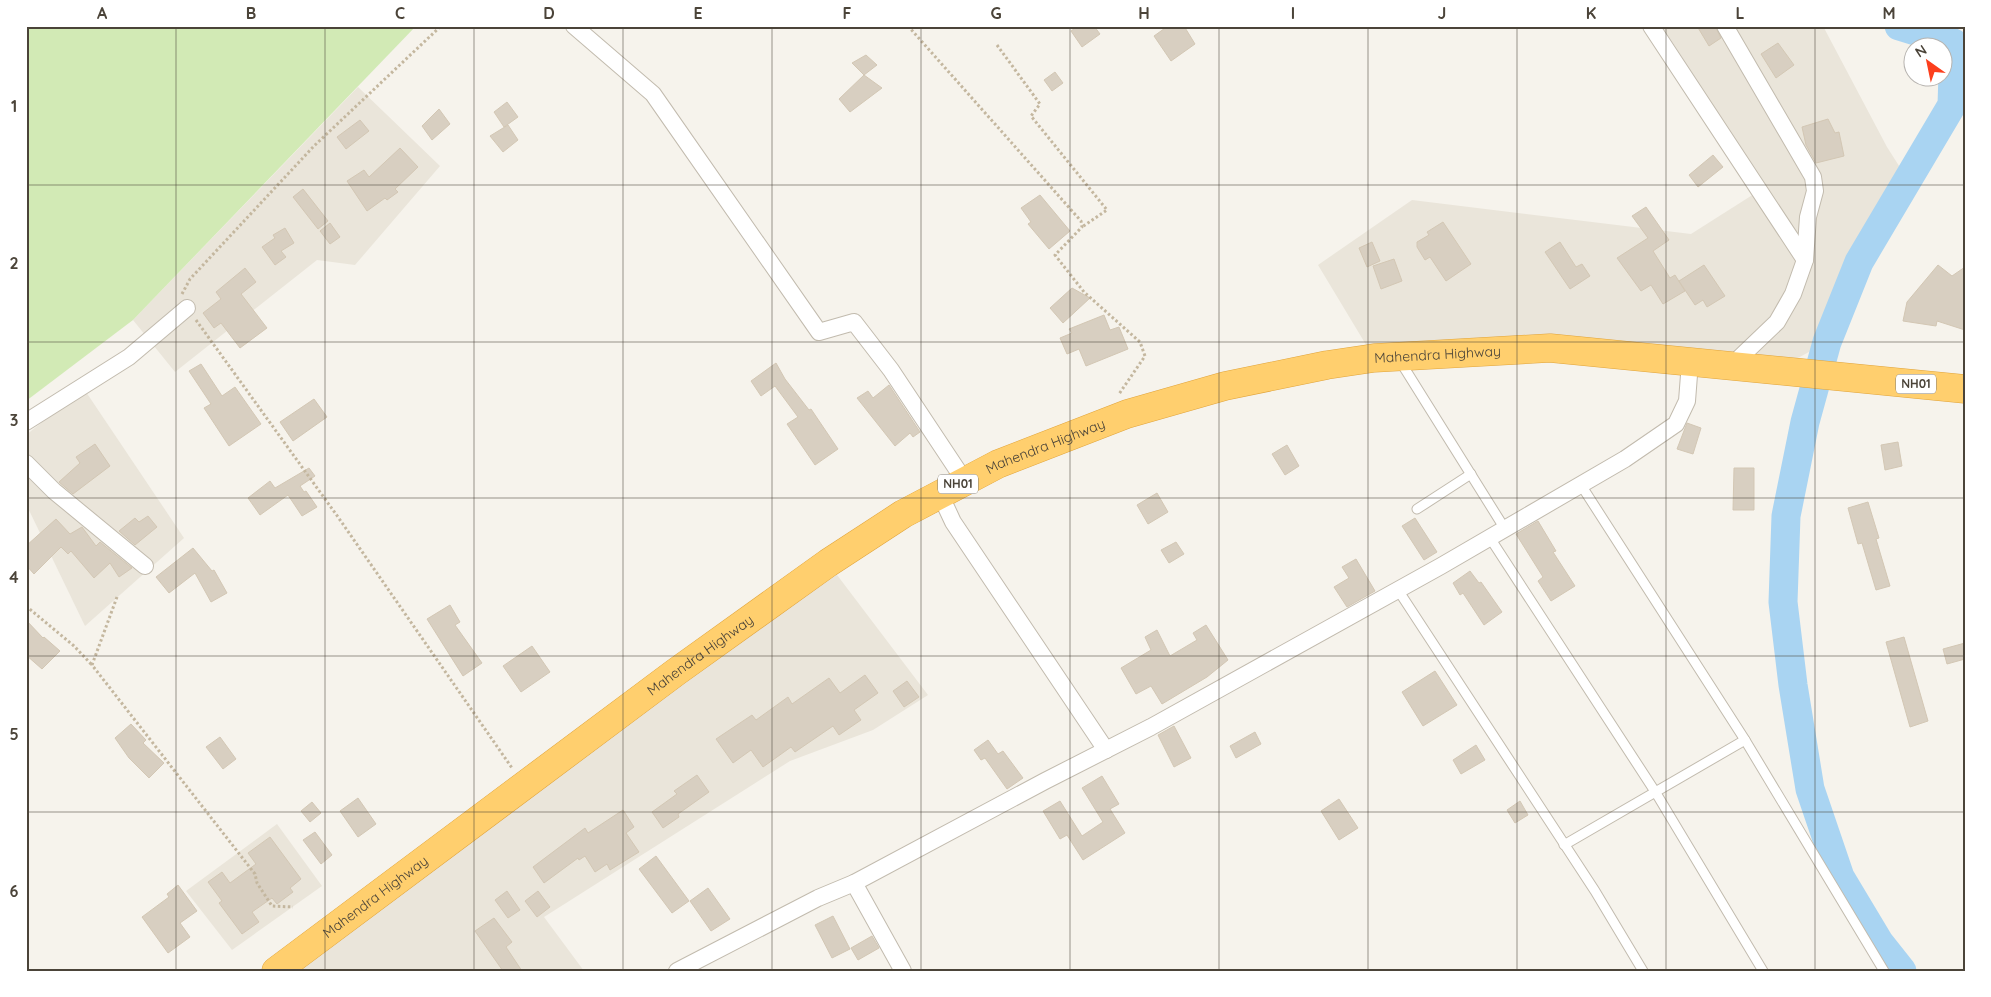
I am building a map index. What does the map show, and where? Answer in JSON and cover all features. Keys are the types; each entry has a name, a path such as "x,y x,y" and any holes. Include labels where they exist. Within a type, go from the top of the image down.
{"highway":[{"name":"Mahendra Highway","path":"276,971 676,672 828,563 903,514 964,480 998,464 1127,414 1225,386 1327,365 1397,356 1550,348 1965,388"}],"street":[{"path":"574,26 653,94 819,332 854,322 892,370 964,480"},
{"path":"1652,26 1805,260"},
{"path":"1725,26 1813,177 1815,191 1808,217 1805,260 1793,294 1777,322 1731,366"},
{"path":"26,422 130,357 187,308"},
{"path":"677,971 818,898 854,883 1151,727 1490,538 1625,459 1676,424 1687,401 1690,362"},
{"path":"26,463 54,491 145,566"},
{"path":"940,494 953,522 1106,750"},
{"path":"854,883 903,971"}],"lane":[{"path":"1397,356 1505,529"},
{"path":"1417,510 1471,474"},
{"path":"1581,485 1744,740 1884,971"},
{"path":"1490,538 1656,793 1763,971"},
{"path":"1398,590 1564,844 1643,971"},
{"path":"1564,844 1656,793 1744,740"}],"path":[{"path":"441,26 314,146 190,279 180,298 338,517 524,785"},
{"path":"908,26 1081,221 1082,226"},
{"path":"997,45 1040,104 1031,116 1107,210 1082,226 1054,254 1084,292 1140,342 1145,356 1116,399"},
{"path":"92,665 117,597"},
{"path":"26,606 74,646 92,665 255,874 257,882 272,906 293,907"}],"shaded area":[{"path":"1662,26 1823,26 1887,147 1908,180 1859,262 1827,342 1776,370 1690,362 1374,358 1318,265 1412,200 1691,234 1765,187"},
{"path":"358,87 440,166 355,265 317,260 175,372 133,320"},
{"path":"84,389 184,538 85,626 26,504 26,435"},
{"path":"828,563 928,695 873,730 790,761 544,917 584,971 276,971"},
{"path":"277,824 322,886 232,950 186,891"}],"green space":[{"path":"26,26 416,26 133,320 26,401"}],"building":[{"path":"1078,26 1094,26 1100,34 1082,47 1071,31"},
{"path":"1168,26 1184,26 1195,44 1171,61 1154,36"},
{"path":"1697,26 1715,26 1721,38 1709,46"},
{"path":"1778,43 1794,65 1776,78 1761,54"},
{"path":"866,55 877,65 864,75 852,63"},
{"path":"1055,72 1063,83 1052,91 1044,80"},
{"path":"864,75 882,88 850,112 839,99"},
{"path":"507,102 518,117 504,127 494,112"},
{"path":"439,109 450,124 432,140 422,126"},
{"path":"1828,119 1835,133 1839,132 1844,156 1816,163 1806,145 1802,127"},
{"path":"360,120 369,131 346,149 337,137"},
{"path":"508,125 518,140 503,152 490,136"},
{"path":"400,148 418,167 395,189 398,192 387,200 385,198 367,211 347,181 364,170 369,177"},
{"path":"1713,155 1723,167 1698,187 1689,175"},
{"path":"303,189 328,221 318,229 293,197"},
{"path":"1040,195 1070,231 1049,249 1028,224 1031,222 1021,208"},
{"path":"1646,207 1669,240 1653,251 1670,278 1675,275 1685,291 1663,304 1651,285 1641,291 1617,258 1648,238 1632,216"},
{"path":"1443,222 1471,264 1446,281 1430,257 1425,260 1417,247 1417,242 1429,235 1427,232"},
{"path":"330,223 340,237 330,244 320,231"},
{"path":"285,228 294,243 281,251 286,257 275,265 262,247 275,238 273,235"},
{"path":"1372,242 1380,261 1367,267 1359,248"},
{"path":"1560,242 1576,267 1582,264 1590,276 1570,289 1545,252"},
{"path":"1394,259 1402,281 1381,289 1373,266"},
{"path":"1704,265 1725,296 1707,307 1703,300 1695,305 1679,281"},
{"path":"1938,265 1952,276 1965,267 1965,330 1937,321 1936,326 1903,321 1907,302"},
{"path":"245,268 256,282 241,294 267,328 240,348 221,323 214,328 203,313 221,299 216,292"},
{"path":"1072,288 1090,298 1063,323 1050,308"},
{"path":"1104,315 1110,330 1119,327 1128,349 1086,366 1079,349 1067,354 1060,338 1072,333 1069,329"},
{"path":"776,363 785,379 809,410 811,409 838,449 815,465 787,424 798,417 775,386 761,396 751,381"},
{"path":"201,364 222,396 235,387 261,424 229,446 204,408 211,404 189,371"},
{"path":"889,385 920,432 913,437 910,433 895,446 857,398 868,391 873,398"},
{"path":"314,399 327,417 293,441 280,422"},
{"path":"1687,423 1701,428 1693,454 1677,449"},
{"path":"1898,442 1902,466 1885,470 1881,445"},
{"path":"95,444 110,466 73,494 59,482 80,463 76,457"},
{"path":"1287,445 1299,466 1285,475 1272,454"},
{"path":"309,468 315,476 300,486 304,492 306,491 317,507 302,516 288,495 260,515 248,498 270,481 275,488"},
{"path":"1734,468 1754,468 1754,510 1733,510"},
{"path":"1157,493 1168,512 1148,524 1137,505"},
{"path":"1868,502 1879,538 1876,539 1890,586 1876,590 1862,543 1858,544 1848,508"},
{"path":"148,516 157,527 135,545 119,531 135,518 139,522"},
{"path":"1415,518 1437,552 1424,560 1402,526"},
{"path":"56,519 70,534 82,527 96,546 100,542 132,568 119,577 110,563 94,578 71,551 68,554 61,547 34,574 26,565 26,546"},
{"path":"1538,521 1556,551 1553,552 1575,586 1551,601 1538,581 1543,577 1516,534"},
{"path":"1176,542 1184,554 1169,563 1161,550"},
{"path":"193,548 212,571 214,570 227,593 211,602 195,573 169,593 156,577"},
{"path":"1356,559 1375,591 1347,607 1334,587 1349,578 1342,567"},
{"path":"1470,571 1479,583 1481,582 1502,612 1484,625 1463,593 1460,595 1453,583"},
{"path":"450,605 460,622 455,625 482,663 463,676 427,619"},
{"path":"26,620 43,638 60,651 42,669 26,655"},
{"path":"1206,625 1228,660 1207,677 1162,704 1151,686 1136,694 1121,668 1151,650 1145,637 1157,630 1170,656 1197,640 1193,633"},
{"path":"1904,637 1928,721 1910,727 1886,642"},
{"path":"1965,643 1965,659 1947,664 1943,649"},
{"path":"532,646 550,672 521,692 503,666"},
{"path":"1435,671 1457,705 1423,726 1402,692"},
{"path":"865,675 878,693 854,710 861,720 839,735 833,726 795,752 791,747 763,767 751,750 733,763 716,739 752,715 756,720 788,697 792,704 829,678 840,693"},
{"path":"907,681 919,697 904,707 893,691"},
{"path":"131,724 146,740 143,743 164,763 149,778 129,758 115,738"},
{"path":"1174,726 1191,758 1174,767 1158,735"},
{"path":"1255,732 1261,744 1236,758 1230,746"},
{"path":"220,737 236,759 223,769 206,747"},
{"path":"988,740 998,754 1003,751 1023,778 1007,789 985,758 981,760 974,750"},
{"path":"1476,745 1485,760 1461,774 1453,760"},
{"path":"697,775 709,792 678,814 679,817 663,828 652,812 677,794 674,791"},
{"path":"1102,776 1119,804 1110,809 1125,833 1083,860 1067,835 1060,839 1043,811 1060,801 1082,836 1103,822 1082,788"},
{"path":"358,798 376,824 358,837 340,811"},
{"path":"1339,799 1358,828 1339,840 1321,811"},
{"path":"1520,801 1528,815 1515,823 1507,810"},
{"path":"312,802 321,813 310,822 301,811"},
{"path":"623,810 634,827 626,833 639,852 610,870 607,864 595,872 585,856 579,860 578,858 544,883 533,867 585,828 588,833"},
{"path":"315,832 332,855 321,864 303,840"},
{"path":"270,837 301,879 290,888 293,892 277,904 272,898 252,912 259,922 242,934 219,903 222,901 208,882 222,872 230,883 256,864 248,853"},
{"path":"656,856 689,901 672,913 639,869"},
{"path":"178,885 197,911 180,923 190,937 168,953 142,917 169,897 167,894"},
{"path":"708,888 730,919 711,931 690,901"},
{"path":"507,891 520,910 508,918 495,900"},
{"path":"538,891 550,907 537,917 525,901"},
{"path":"833,916 850,949 832,958 815,925"},
{"path":"494,918 512,942 506,947 522,971 503,971 475,931"},
{"path":"872,936 879,948 858,960 851,948"}],"waterway":[{"path":"1899,26 1954,43 1952,105 1859,262 1827,342 1805,422 1786,516 1783,602 1793,685 1810,789 1840,877 1879,942 1902,971"}]}
